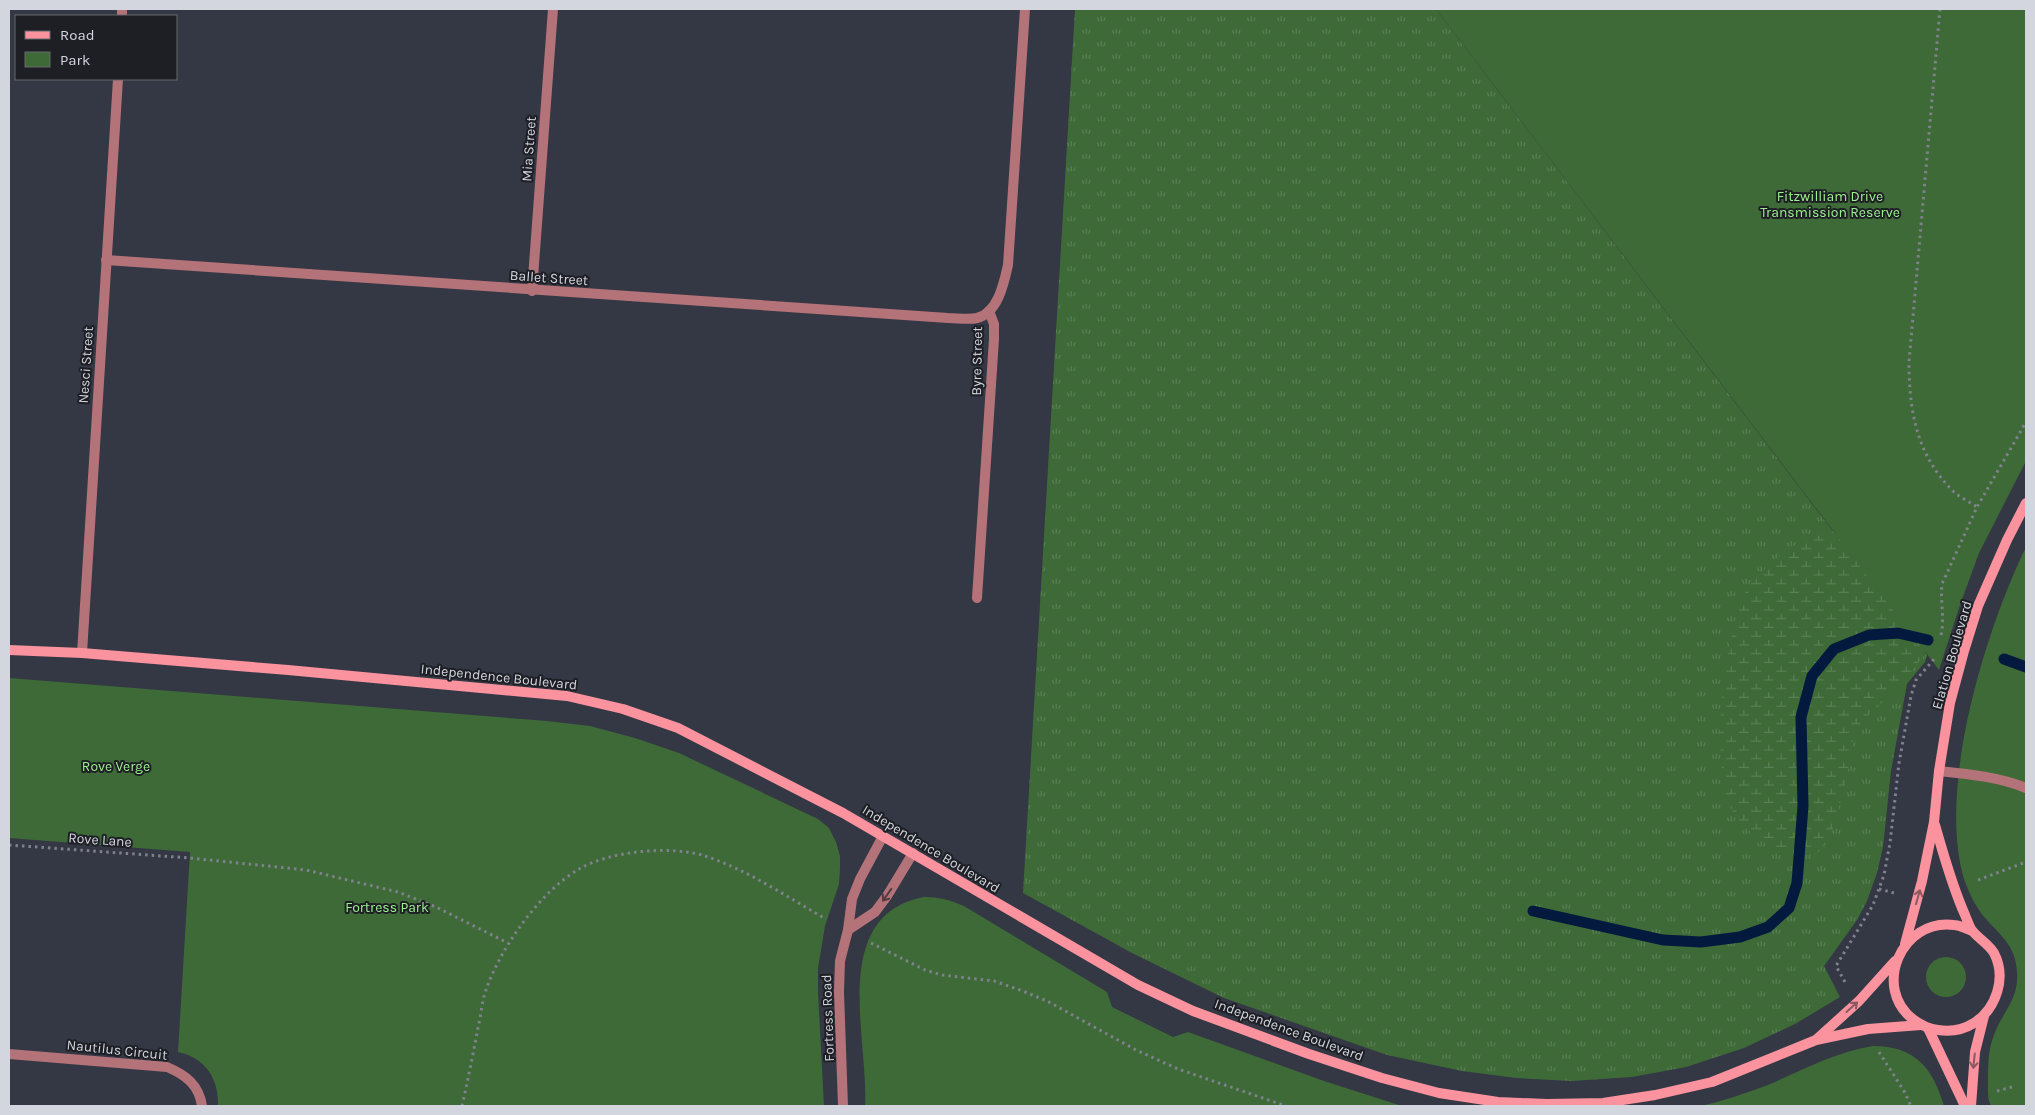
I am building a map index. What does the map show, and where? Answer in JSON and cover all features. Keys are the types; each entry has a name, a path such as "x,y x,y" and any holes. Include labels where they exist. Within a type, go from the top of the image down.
{"street":[{"name":"Mia Street","path":"532,291 552,9"},
{"name":"Byre Street","path":"977,598 994,339 994,324 989,312 1002,289 1008,265 1025,9"},
{"name":"Nesci Street","path":"82,653 118,80"},
{"name":"Ballet Street","path":"106,260 532,291 948,318 978,318 989,312"},
{"name":"Elation Boulevard","path":"1905,944 1922,881 1934,822 1939,771 1950,703 1978,606 2007,540 2026,503"},
{"name":"Independence Boulevard","path":"9,650 82,653 567,696 623,709 678,728 843,813 1138,986 1193,1011 1310,1054 1382,1078 1438,1092 1498,1102 1547,1104 1602,1103 1655,1095 1712,1082 1816,1040 1868,1029 1924,1027"},
{"path":"1939,771 2014,783 2026,788"},
{"name":"Elation Boulevard","path":"1934,822 1954,889 1972,931"},
{"name":"Fortress Road","path":"843,1106 839,992 840,961 848,930 852,899 860,879 883,836"},
{"path":"848,930 874,912 887,896 913,854"},
{"path":"1924,1027 1947,1031 1960,1029 1973,1024 1984,1016 1994,1003 1999,987 2000,970 1995,954 1985,940 1972,931 1954,925 1936,925 1918,932 1905,944 1896,960 1893,975 1895,990 1900,1004 1909,1016 1924,1027 1965,1106"},
{"name":"Independence Boulevard","path":"1816,1040 1856,1004 1896,960"},
{"path":"1972,1106 1975,1052 1984,1016"},
{"name":"Nautilus Circuit","path":"9,1054 167,1067 189,1079 196,1088 202,1106"}],"path":[{"path":"1940,9 1909,362 1909,390 1913,419 1921,443 1929,458 1955,493 1977,507"},
{"path":"1939,643 1943,626 1942,584 1977,507 2026,422"},
{"path":"1856,1004 1836,966 1873,905 1884,875 1890,843 1899,763 1911,696 1916,680 1935,659 1937,651"},
{"name":"Rove Lane","path":"9,845 190,858 306,870 398,892 436,907 508,943"},
{"path":"1985,876 2026,862"},
{"path":"1868,1029 1884,1061 1904,1091 1911,1106"}],"green space":[{"path":"1075,9 1436,9 1927,655 1925,662 1907,684 1891,771 1883,847 1877,873 1867,901 1857,920 1824,966 1840,997 1795,1024 1744,1048 1686,1067 1632,1077 1572,1081 1516,1078 1462,1071 1387,1055 1224,998 1132,953 1023,893"},
{"name":"Fitzwilliam Drive Transmission Reserve","path":"1436,9 2026,9 2026,461 1979,553 1939,670"},
{"path":"1849,531 1933,623 1923,657 1894,691 1862,720 1854,737 1844,790 1832,832 1817,854 1800,855 1784,851 1762,840 1745,827 1733,812 1726,792 1720,740 1721,710 1728,653 1740,607 1745,593 1754,580 1778,557 1796,544 1817,536"},
{"path":"2026,547 2026,1106 1991,1106 1988,1090 1989,1052 1997,1027 2013,998 2017,982 2016,964 2011,949 2003,937 1982,915 1964,879 1957,842 1957,801 1961,756 1981,665 2010,582"},
{"name":"Fortress Park","path":"9,678 590,726 635,738 679,753 818,819 829,828 840,856 839,884 825,926 818,968 824,1106 218,1106 218,1096 213,1078 203,1064 188,1055 178,1052 190,852 9,838"},
{"path":"924,897 944,899 964,906 1107,992 1112,1007 1173,1037 1188,1032 1324,1081 1402,1106 865,1106 860,1016 860,984 864,954 875,928 894,908"},
{"path":"1946,957 1957,960 1963,966 1966,977 1963,988 1957,994 1946,997 1935,994 1929,988 1926,977 1929,966 1935,960"},
{"path":"1873,1046 1900,1050 1920,1062 1928,1070 1934,1081 1944,1106 1701,1106 1735,1097 1768,1085 1832,1057"}],"waterway":[{"path":"1533,911 1663,940 1701,942 1740,937 1768,927 1789,908 1797,883 1803,806 1801,717 1812,676 1834,649 1869,635 1898,633 1928,640"},
{"path":"2004,659 2026,667"}],"park label":[{"name":"Rove Verge","path":"116,766"}]}
